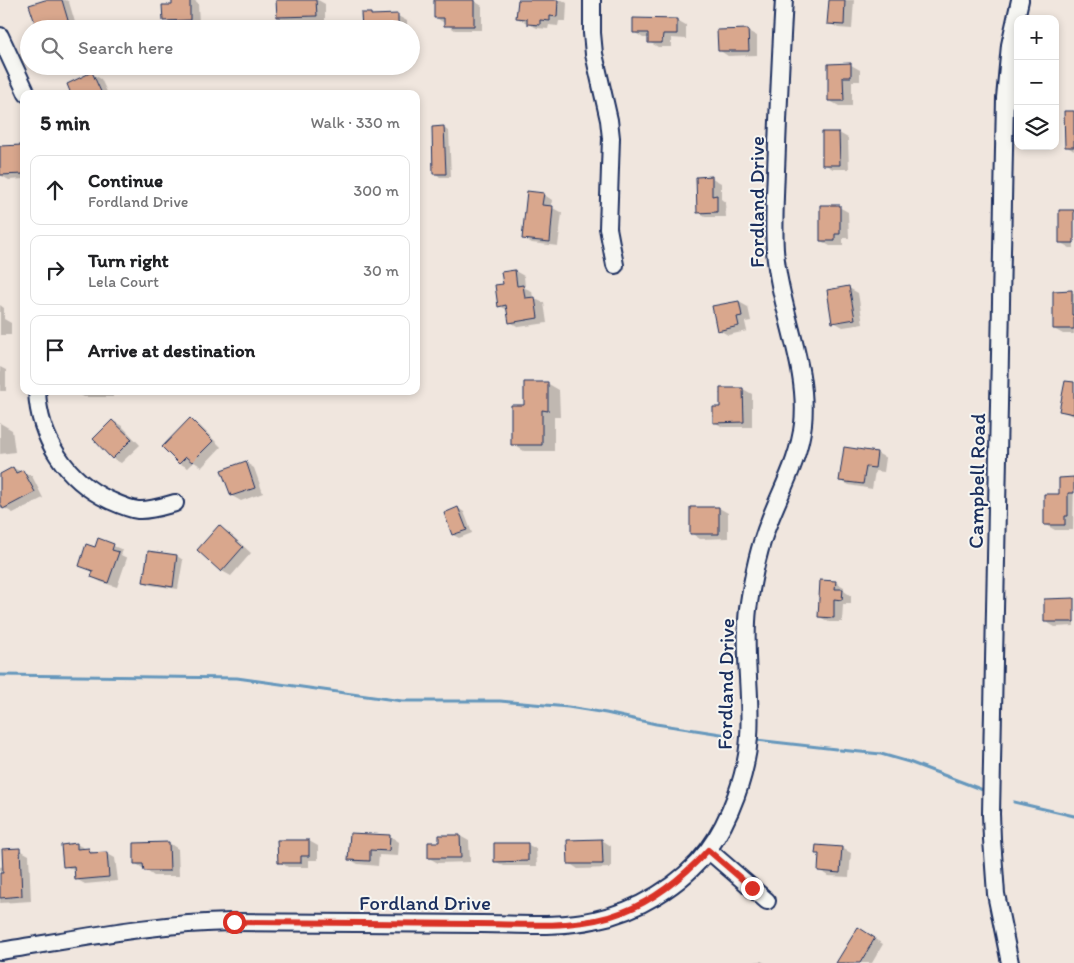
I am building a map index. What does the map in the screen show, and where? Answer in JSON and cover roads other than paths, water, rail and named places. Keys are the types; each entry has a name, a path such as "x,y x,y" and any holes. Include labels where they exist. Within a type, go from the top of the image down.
{"street":[{"path":"592,0 594,54 609,120 611,138 608,228 615,266"},
{"name":"Fordland Drive","path":"0,951 159,926 208,923 578,923 623,912 649,900 673,884 708,850 732,806 744,767 749,740 750,716 747,646 748,607 767,527 792,468 803,423 801,379 782,299 776,253 774,211 784,0"},
{"name":"Campbell Road","path":"1010,963 994,873 991,775 1006,98 1010,45 1020,0"},
{"path":"0,36 25,90"},
{"path":"38,395 41,420 47,437 69,471 84,485 99,495 131,509 148,510 175,503"},
{"path":"708,850 767,901"}],"waterway":[{"path":"0,675 237,678 402,701 500,701 568,707 656,724 734,736"},
{"path":"756,740 836,749"},
{"path":"840,750 881,754 909,762 983,790"},
{"path":"1014,802 1074,816"}]}
